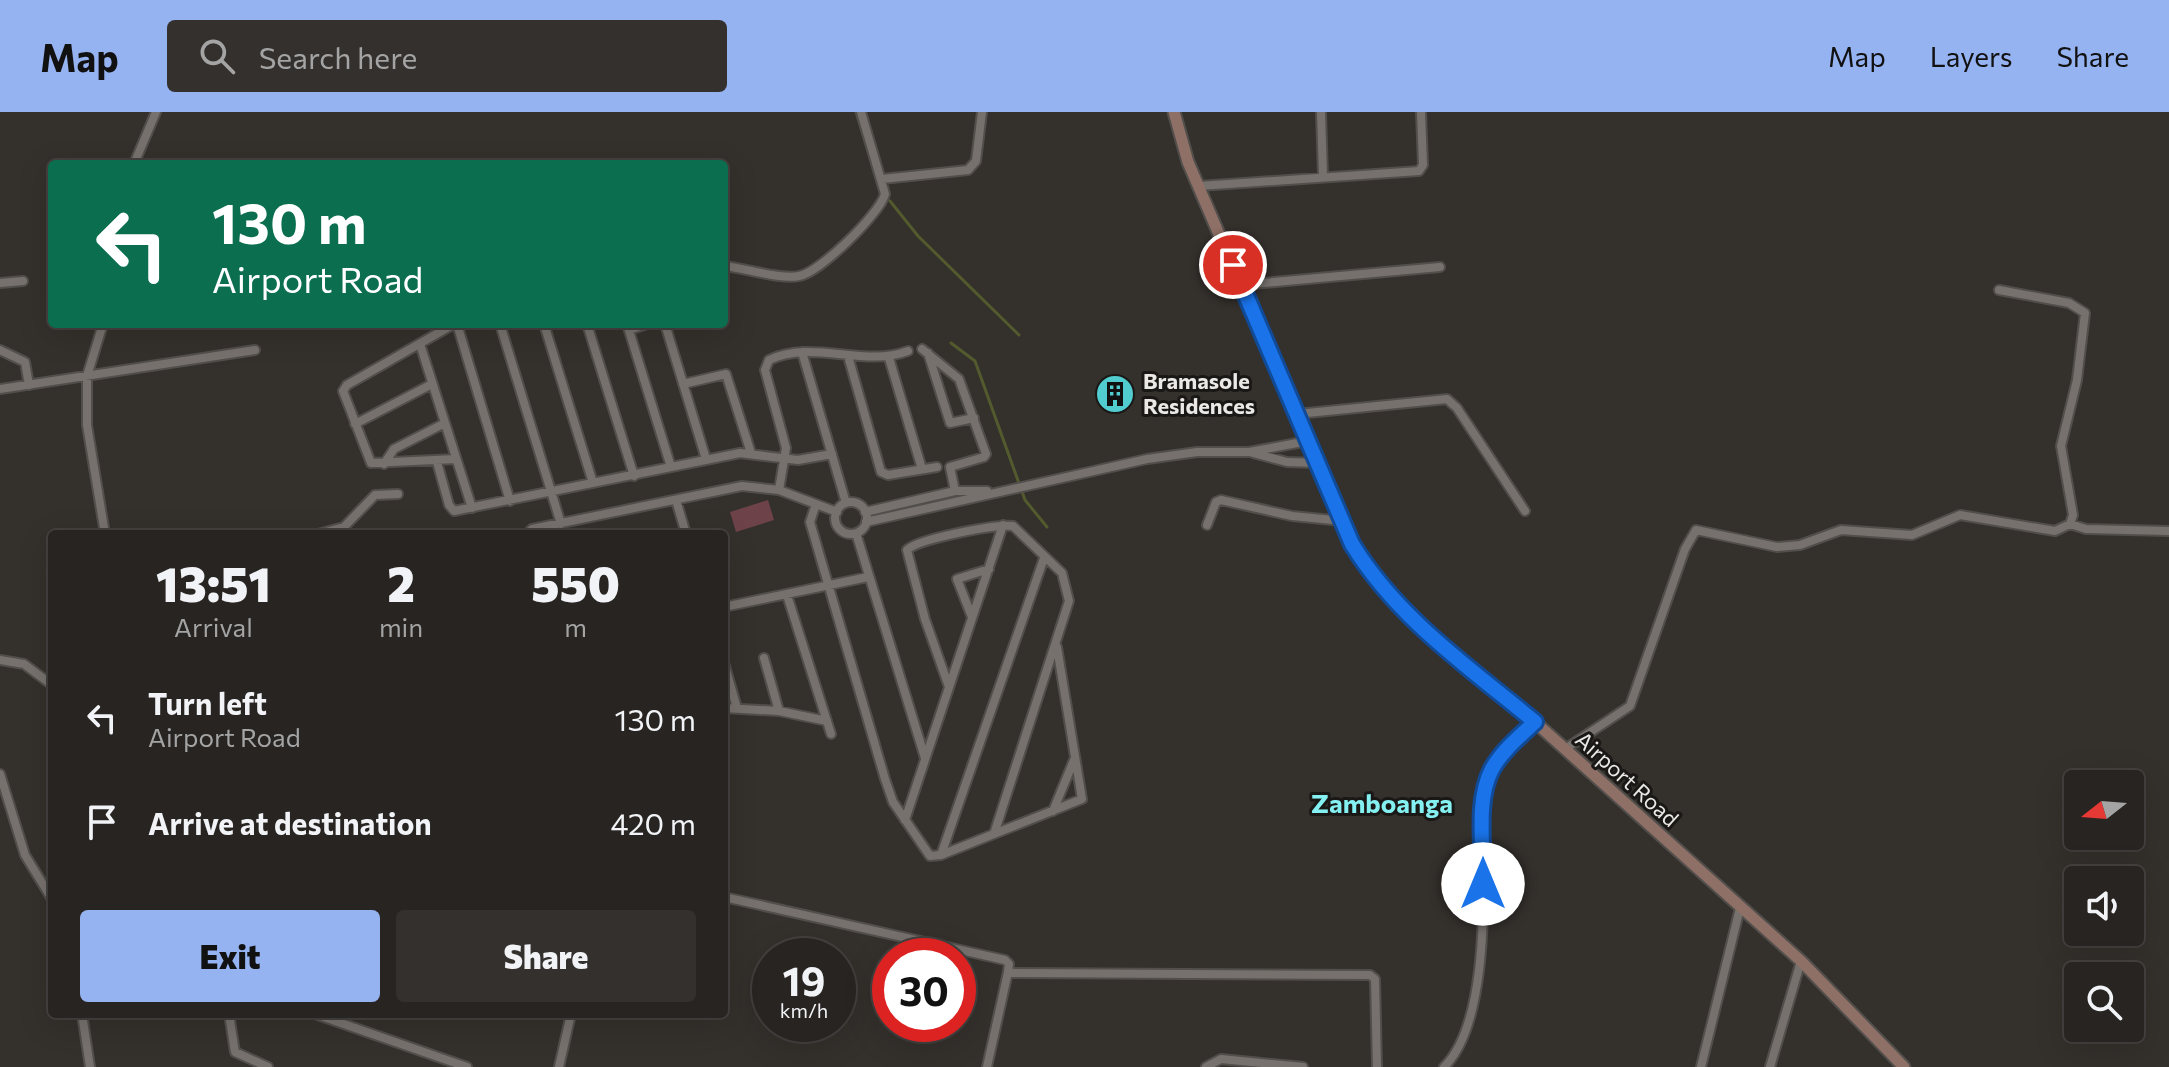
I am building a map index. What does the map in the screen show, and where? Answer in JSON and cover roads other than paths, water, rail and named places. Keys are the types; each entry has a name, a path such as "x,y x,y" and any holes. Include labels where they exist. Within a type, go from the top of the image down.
{"main road":[{"name":"Airport Road","path":"1174,112 1178,133 1199,186 1317,463 1364,564 1396,605 1535,722 1801,961 1904,1067"}],"street":[{"path":"136,160 156,112"},
{"path":"728,267 796,277 810,272 879,206 885,194 861,112"},
{"path":"882,179 968,170 976,161 982,112"},
{"path":"1321,112 1323,176"},
{"path":"1199,186 1421,170 1421,112"},
{"path":"1241,285 1440,267"},
{"path":"0,283 23,281"},
{"path":"1565,749 1630,706 1685,549 1696,530 1777,547 1800,545 1841,530 1912,535 1960,515 2045,530 2062,530 2070,524 2073,515 2061,446 2077,380 2085,313 2069,303 1999,290"},
{"path":"102,328 87,376 89,456 104,530"},
{"path":"449,328 345,386 369,461 384,464 456,459"},
{"path":"457,328 510,501"},
{"path":"501,328 561,524"},
{"path":"545,328 593,483"},
{"path":"588,328 634,476"},
{"path":"628,328 671,467"},
{"path":"666,328 706,459"},
{"path":"420,344 472,508"},
{"path":"0,350 25,362 29,385"},
{"path":"0,389 255,350"},
{"path":"779,490 787,459 765,365 783,354 802,352 889,358 908,351"},
{"path":"955,491 950,467 985,456 974,418 959,379 925,351 950,423 974,418"},
{"path":"802,352 846,503"},
{"path":"848,356 881,472 888,475 937,467"},
{"path":"889,358 922,469"},
{"path":"683,384 726,374 751,453"},
{"path":"355,424 432,384"},
{"path":"1297,414 1447,399 1457,408 1525,511"},
{"path":"384,464 394,449 445,423"},
{"path":"865,512 1047,482 1147,459 1197,452 1249,452 1308,441"},
{"path":"1249,452 1287,462 1317,463"},
{"path":"437,462 452,511 706,459 751,453 787,459 832,454"},
{"path":"531,530 742,486 779,490 837,512"},
{"path":"856,533 866,522 955,491 992,492"},
{"path":"333,530 344,527 375,495 398,494"},
{"path":"676,500 685,530"},
{"path":"1207,525 1216,502 1221,500 1292,516 1343,521"},
{"path":"846,503 859,505 865,512 866,522"},
{"path":"837,512 846,503"},
{"path":"816,504 810,522 885,779 905,820 930,856 941,855 1082,799 1057,647"},
{"path":"837,512 839,529 856,533"},
{"path":"2070,524 2086,529 2169,531"},
{"path":"905,820 1003,525"},
{"path":"949,687 917,591 907,550 912,545 1003,525 1017,528 1062,573 1069,593 1069,605 994,834"},
{"path":"856,533 925,759"},
{"path":"941,855 1044,558"},
{"path":"973,617 957,579 989,569"},
{"path":"728,606 868,577"},
{"path":"787,595 831,734"},
{"path":"764,658 779,711"},
{"path":"0,660 24,664 48,682"},
{"path":"728,677 737,708"},
{"path":"728,708 779,711 827,721"},
{"path":"1444,1067 1463,1042 1472,1007 1483,912 1486,786 1498,761 1535,722"},
{"path":"1053,811 1075,757"},
{"path":"0,774 25,855 48,892"},
{"path":"728,898 1005,960 1009,964 1008,972 987,1067"},
{"path":"1701,1067 1740,908"},
{"path":"1770,1067 1801,961"},
{"path":"1008,972 1370,975 1375,979 1377,1067"},
{"path":"83,1018 90,1067"},
{"path":"230,1018 235,1052 268,1067"},
{"path":"326,1018 467,1067"},
{"path":"559,1067 570,1018"},
{"path":"1206,1067 1221,1059 1303,1067"}],"waterway":[{"path":"856,112 878,182"},
{"path":"890,201 918,236 1019,335"},
{"path":"951,343 975,361 1025,500 1047,527"}],"place":[{"name":"Bramasole Residences","path":"1115,394"}],"district":[{"name":"Zamboanga","path":"1382,804"}]}
